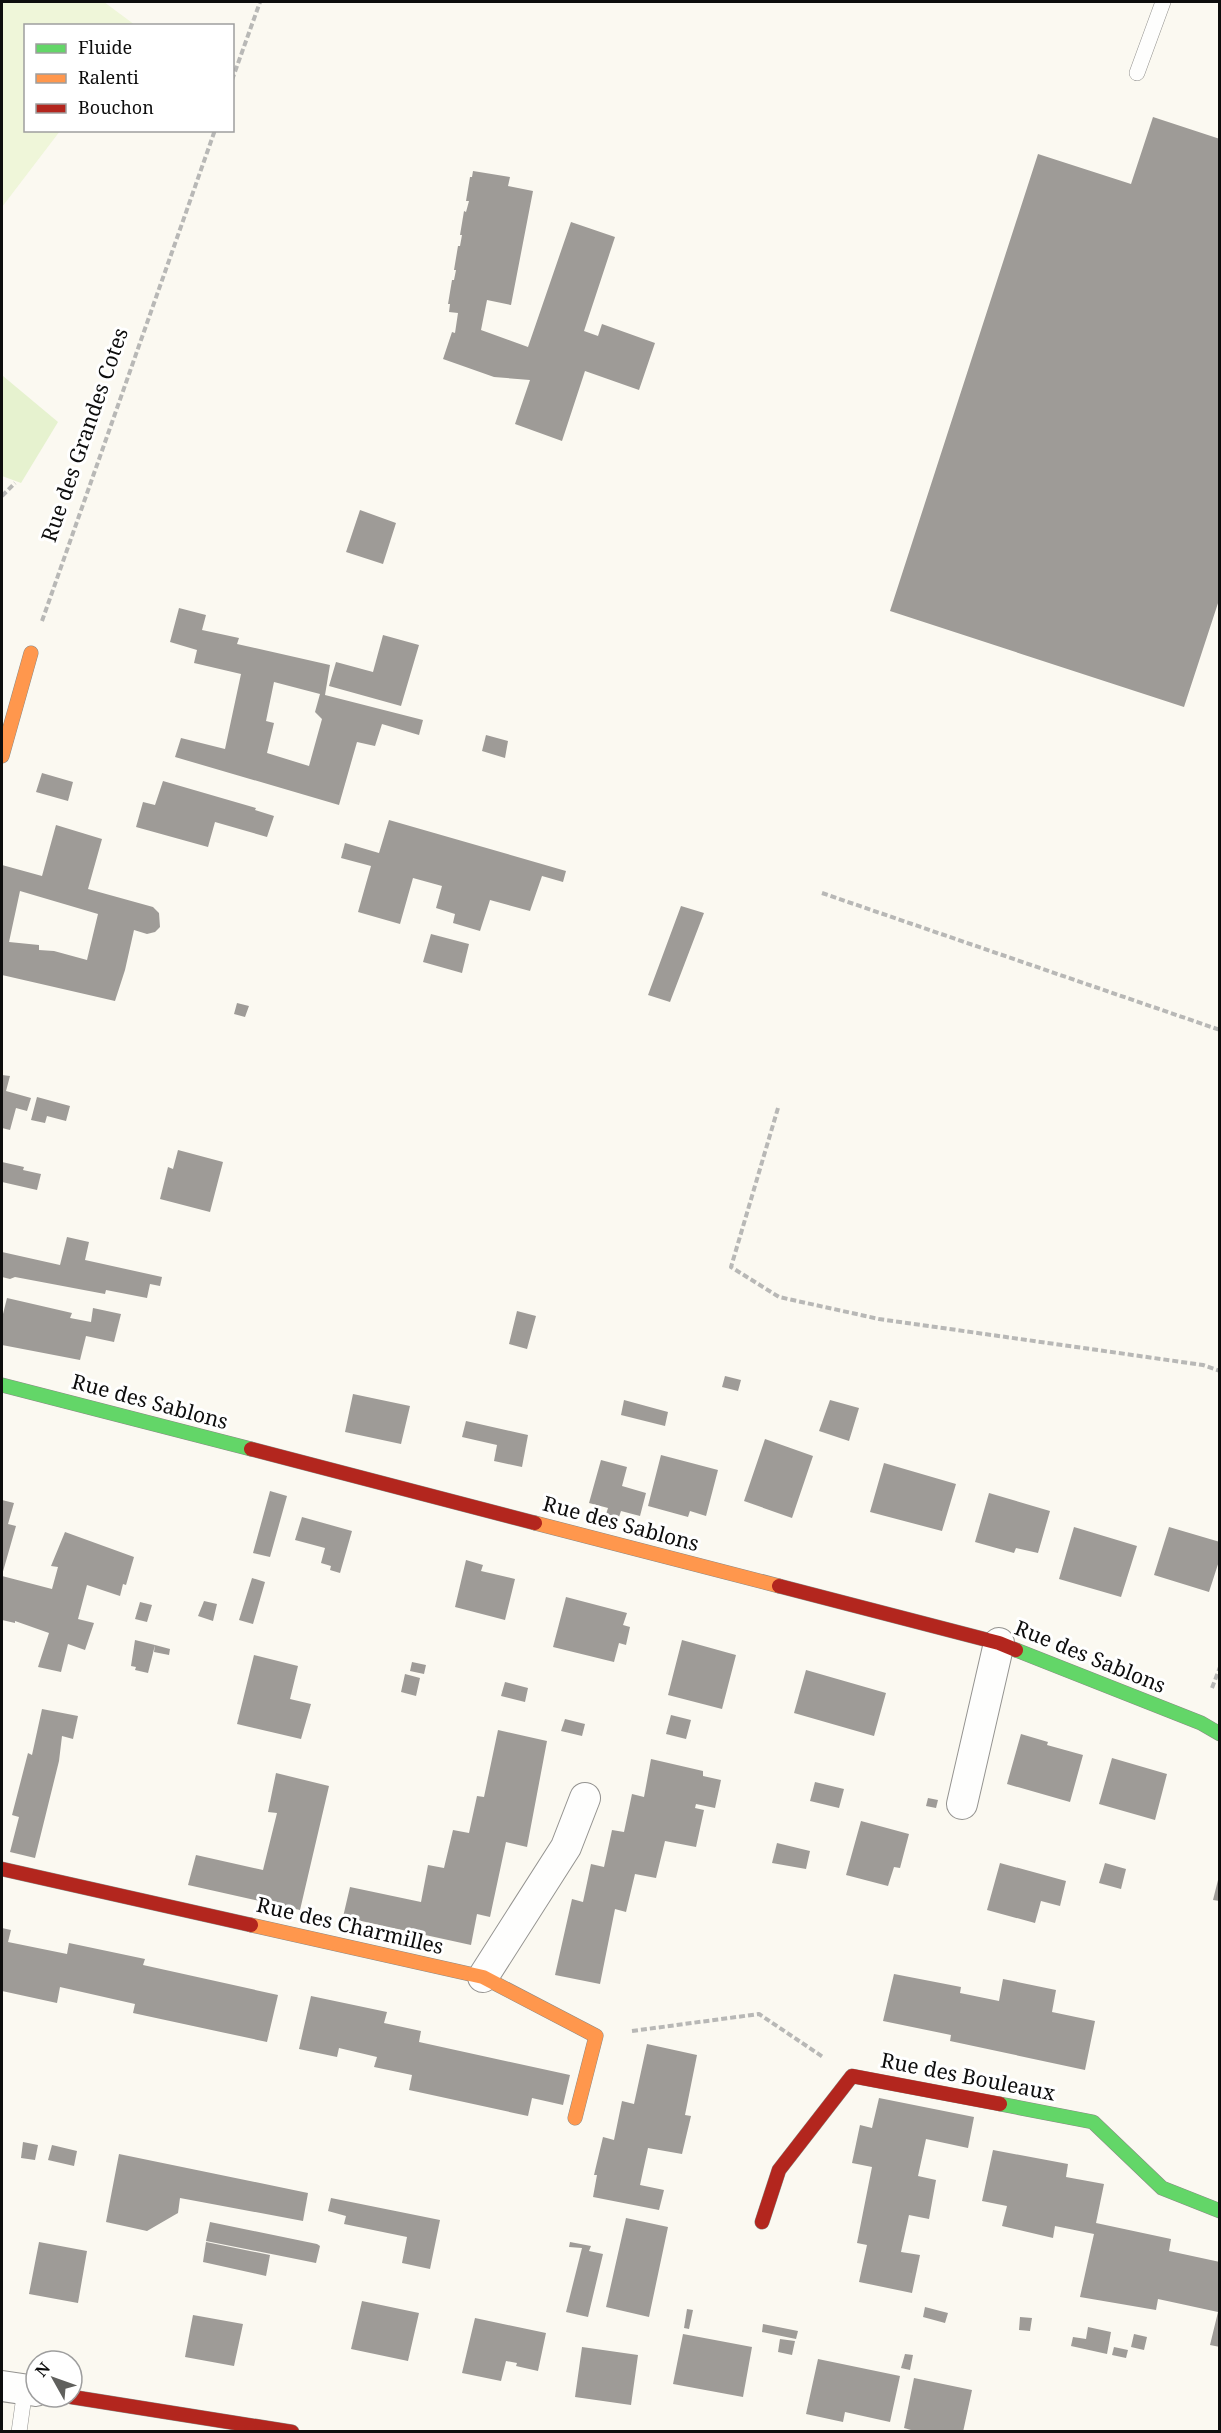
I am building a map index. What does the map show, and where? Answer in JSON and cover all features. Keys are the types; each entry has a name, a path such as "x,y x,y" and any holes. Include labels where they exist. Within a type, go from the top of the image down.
{"street":[{"path":"2,756 31,653"},
{"name":"Rue des Sablons","path":"2,1385 999,1643 1201,1723 1220,1734"},
{"path":"962,1804 999,1643"},
{"path":"483,1977 566,1847 585,1798"},
{"name":"Rue des Charmilles","path":"2,1869 483,1977 596,2036"},
{"path":"575,2118 596,2036"},
{"name":"Rue des Bouleaux","path":"762,2222 778,2170 852,2076 1093,2122 1162,2188 1220,2211"},
{"path":"84,2399 292,2432"}],"lane":[{"path":"1137,73 1163,2"},
{"path":"19,2432 21,2389"}],"path":[{"path":"234,74 260,2"},
{"name":"Rue des Grandes Cotes","path":"31,653 214,132"},
{"path":"2,496 15,483"},
{"path":"822,893 1220,1030"},
{"path":"778,1108 731,1267 779,1297 879,1319 1203,1365 1220,1371"},
{"path":"596,2036 759,2014 852,2076"}],"green space":[{"path":"2,2 104,2 134,24 24,24 24,132 59,132 2,207"},
{"path":"3,376 58,422 21,483 2,476"}],"building":[{"path":"1153,117 1220,139 1220,597 1184,707 890,611 1038,154 1131,184"},
{"path":"473,171 510,177 508,186 533,191 511,305 487,300 481,330 528,347 571,222 615,237 584,331 598,336 602,324 655,343 639,390 585,371 562,441 515,424 530,380 494,377 443,359 452,332 455,333 458,313 449,312 450,304 448,304 456,270 454,270 462,235 460,235 464,211 466,212 469,201 466,201 470,177"},
{"path":"360,510 396,523 383,564 346,552"},
{"path":"179,608 206,615 202,630 239,638 237,644 330,665 325,695 423,720 419,735 382,724 375,746 357,742 339,805 175,757 181,738 225,749 241,674 194,663 197,650 170,642","holes":["274,682 320,694 315,712 322,719 309,766 267,753 274,723 266,721"]},
{"path":"383,635 419,645 401,706 329,686 336,662 373,672"},
{"path":"486,735 508,741 505,758 482,751"},
{"path":"42,773 73,782 68,801 36,792"},
{"path":"163,781 256,808 255,810 274,816 267,837 215,822 208,847 136,827 143,802 155,805"},
{"path":"389,820 566,871 563,882 542,876 530,911 490,900 480,931 453,923 455,914 436,908 442,886 413,878 400,924 358,912 371,866 341,858 345,843 379,853"},
{"path":"56,825 102,839 88,889 153,907 159,913 160,927 155,932 147,934 134,930 115,1001 2,975 2,865 42,876","holes":["20,891 98,914 87,960 54,951 39,950 39,945 9,942"]},
{"path":"681,906 704,913 670,1002 648,995"},
{"path":"431,934 469,944 462,973 423,962"},
{"path":"237,1003 249,1006 245,1017 234,1014"},
{"path":"2,1075 10,1076 6,1091 31,1098 27,1111 16,1108 10,1130 2,1128"},
{"path":"37,1097 70,1106 66,1121 47,1116 45,1123 31,1120"},
{"path":"178,1150 223,1162 210,1212 160,1199 168,1167 173,1169"},
{"path":"2,1162 41,1174 37,1190 2,1182"},
{"path":"67,1237 89,1242 85,1260 162,1277 160,1286 150,1284 147,1298 106,1290 105,1294 15,1277 10,1279 2,1277 2,1252 60,1265"},
{"path":"7,1298 72,1313 70,1318 91,1322 93,1308 121,1314 114,1342 86,1336 80,1360 2,1345 2,1318"},
{"path":"517,1311 536,1316 527,1349 509,1344"},
{"path":"725,1376 741,1380 738,1391 722,1387"},
{"path":"353,1394 410,1406 401,1444 345,1432"},
{"path":"624,1400 668,1412 665,1426 621,1415"},
{"path":"830,1400 859,1408 849,1441 819,1431"},
{"path":"466,1421 528,1435 522,1467 494,1461 497,1445 462,1437"},
{"path":"765,1439 813,1456 792,1518 744,1501"},
{"path":"661,1455 718,1470 706,1516 690,1511 688,1517 648,1506"},
{"path":"601,1460 627,1467 622,1486 646,1493 640,1516 621,1511 619,1517 606,1514 608,1508 589,1503"},
{"path":"884,1463 956,1484 942,1531 870,1512"},
{"path":"270,1491 287,1496 270,1557 253,1553"},
{"path":"989,1493 1050,1511 1038,1553 1016,1548 1014,1553 975,1542"},
{"path":"2,1500 14,1503 8,1524 16,1526 2,1575"},
{"path":"302,1517 352,1531 340,1573 330,1570 331,1566 321,1563 325,1548 295,1540"},
{"path":"1074,1527 1137,1546 1121,1597 1059,1579"},
{"path":"1169,1527 1220,1542 1220,1558 1209,1592 1154,1575"},
{"path":"65,1532 134,1557 126,1585 123,1584 120,1596 87,1585 78,1619 94,1623 85,1650 68,1644 61,1672 38,1667 49,1633 15,1621 15,1623 2,1620 2,1576 52,1589 58,1567 51,1566"},
{"path":"466,1560 483,1565 481,1571 515,1579 505,1620 455,1607"},
{"path":"252,1578 265,1582 253,1624 239,1620"},
{"path":"566,1597 627,1613 623,1625 630,1627 626,1645 619,1643 614,1662 553,1647"},
{"path":"204,1601 217,1604 213,1621 198,1616"},
{"path":"140,1602 152,1605 147,1622 135,1619"},
{"path":"135,1640 155,1645 148,1673 135,1670 136,1667 131,1666"},
{"path":"682,1640 736,1655 722,1709 668,1695"},
{"path":"155,1645 170,1649 169,1655 154,1652"},
{"path":"254,1655 298,1666 290,1699 311,1704 301,1739 237,1724"},
{"path":"412,1662 426,1665 424,1674 410,1671"},
{"path":"806,1670 886,1693 874,1736 794,1713"},
{"path":"405,1674 420,1678 416,1696 401,1692"},
{"path":"505,1682 528,1688 525,1702 501,1696"},
{"path":"42,1709 78,1716 73,1739 62,1736 59,1761 35,1858 10,1852 19,1817 12,1815 28,1753 32,1755"},
{"path":"671,1715 691,1720 686,1739 666,1734"},
{"path":"565,1719 585,1724 582,1736 561,1731"},
{"path":"498,1730 547,1741 527,1847 506,1842 490,1917 477,1914 471,1945 343,1917 350,1887 421,1902 428,1865 444,1868 453,1830 469,1833 477,1796 484,1797"},
{"path":"1021,1734 1048,1742 1047,1745 1083,1755 1070,1802 1007,1784"},
{"path":"1112,1758 1167,1774 1155,1820 1099,1804"},
{"path":"651,1759 703,1771 703,1776 721,1780 715,1808 696,1804 695,1808 704,1810 696,1847 665,1841 656,1878 635,1874 626,1912 615,1909 600,1984 555,1975 572,1899 583,1902 591,1864 604,1867 612,1830 624,1832 632,1794 644,1797"},
{"path":"276,1773 329,1786 300,1910 188,1885 196,1855 263,1870 277,1813 268,1812"},
{"path":"815,1782 844,1789 839,1808 810,1801"},
{"path":"928,1798 938,1800 936,1808 926,1806"},
{"path":"861,1821 909,1834 900,1868 894,1867 888,1886 846,1875"},
{"path":"777,1843 810,1851 806,1869 772,1863"},
{"path":"1000,1863 1066,1881 1060,1906 1041,1901 1035,1923 987,1910"},
{"path":"1105,1863 1126,1869 1121,1889 1099,1883"},
{"path":"1220,1876 1220,1901 1213,1900"},
{"path":"2,1928 11,1930 8,1942 67,1954 69,1943 145,1959 143,1965 278,1995 267,2042 133,2013 135,2004 60,1987 57,2003 2,1991"},
{"path":"894,1974 961,1987 960,1993 999,2001 1003,1979 1056,1990 1052,2012 1095,2021 1085,2070 950,2041 951,2035 883,2021"},
{"path":"311,1996 387,2012 384,2023 421,2031 419,2042 570,2075 563,2105 532,2098 528,2116 409,2090 412,2075 374,2067 377,2057 339,2048 337,2057 299,2049"},
{"path":"647,2044 697,2055 685,2115 691,2116 682,2154 648,2148 640,2185 664,2190 659,2210 593,2197 597,2175 594,2175 603,2137 614,2140 622,2101 634,2104"},
{"path":"879,2098 974,2117 968,2148 926,2139 918,2176 936,2180 929,2219 909,2215 901,2252 920,2255 912,2293 859,2282 867,2245 857,2243 872,2167 852,2163 860,2125 872,2128"},
{"path":"23,2142 38,2145 35,2160 21,2158"},
{"path":"52,2145 77,2151 74,2166 48,2160"},
{"path":"993,2150 1068,2164 1066,2177 1104,2184 1096,2223 1171,2239 1169,2251 1220,2262 1220,2347 1210,2345 1218,2312 1158,2299 1156,2310 1080,2297 1094,2234 1055,2226 1053,2238 1002,2226 1007,2206 982,2201"},
{"path":"119,2154 308,2193 303,2221 180,2198 178,2213 147,2231 106,2222"},
{"path":"331,2198 440,2220 430,2269 402,2263 407,2237 344,2224 346,2216 328,2211"},
{"path":"626,2218 668,2227 649,2317 606,2307"},
{"path":"210,2222 317,2244 320,2246 316,2263 206,2241"},
{"path":"39,2242 87,2251 78,2303 29,2294"},
{"path":"206,2242 270,2255 266,2276 203,2262"},
{"path":"570,2242 591,2246 589,2251 603,2254 588,2317 566,2312 582,2248 569,2247"},
{"path":"362,2301 419,2313 408,2361 351,2349"},
{"path":"925,2307 948,2313 945,2323 923,2317"},
{"path":"687,2309 693,2310 689,2329 684,2328"},
{"path":"193,2315 243,2324 234,2366 185,2357"},
{"path":"1020,2317 1032,2318 1030,2331 1019,2330"},
{"path":"475,2318 546,2333 538,2371 506,2361 501,2381 462,2373"},
{"path":"763,2324 798,2331 796,2339 762,2332"},
{"path":"1088,2327 1111,2332 1107,2354 1071,2346 1073,2337 1086,2339"},
{"path":"683,2334 752,2347 743,2397 673,2384"},
{"path":"1134,2334 1147,2337 1144,2350 1131,2347"},
{"path":"780,2339 795,2341 792,2355 778,2352"},
{"path":"582,2347 638,2355 631,2405 575,2397"},
{"path":"1114,2347 1128,2350 1126,2358 1112,2355"},
{"path":"905,2354 913,2355 910,2370 901,2368"},
{"path":"818,2359 900,2376 890,2422 845,2412 843,2422 806,2414"},
{"path":"914,2378 972,2390 963,2432 918,2432 904,2428"}],"traffic: fast":[{"path":"2,1385 251,1449"},
{"path":"1016,1650 1201,1723 1220,1734"},
{"path":"1000,2104 1093,2122 1162,2188 1220,2211"}],"traffic: slow":[{"path":"2,756 31,653"},
{"path":"535,1523 779,1586"},
{"path":"251,1925 483,1977 596,2036 575,2118"}],"traffic: jam":[{"path":"251,1449 535,1523"},
{"path":"779,1586 999,1643 1016,1650"},
{"path":"2,1869 251,1925"},
{"path":"762,2222 779,2170 852,2076 1000,2104"},
{"path":"84,2399 292,2432"}]}
